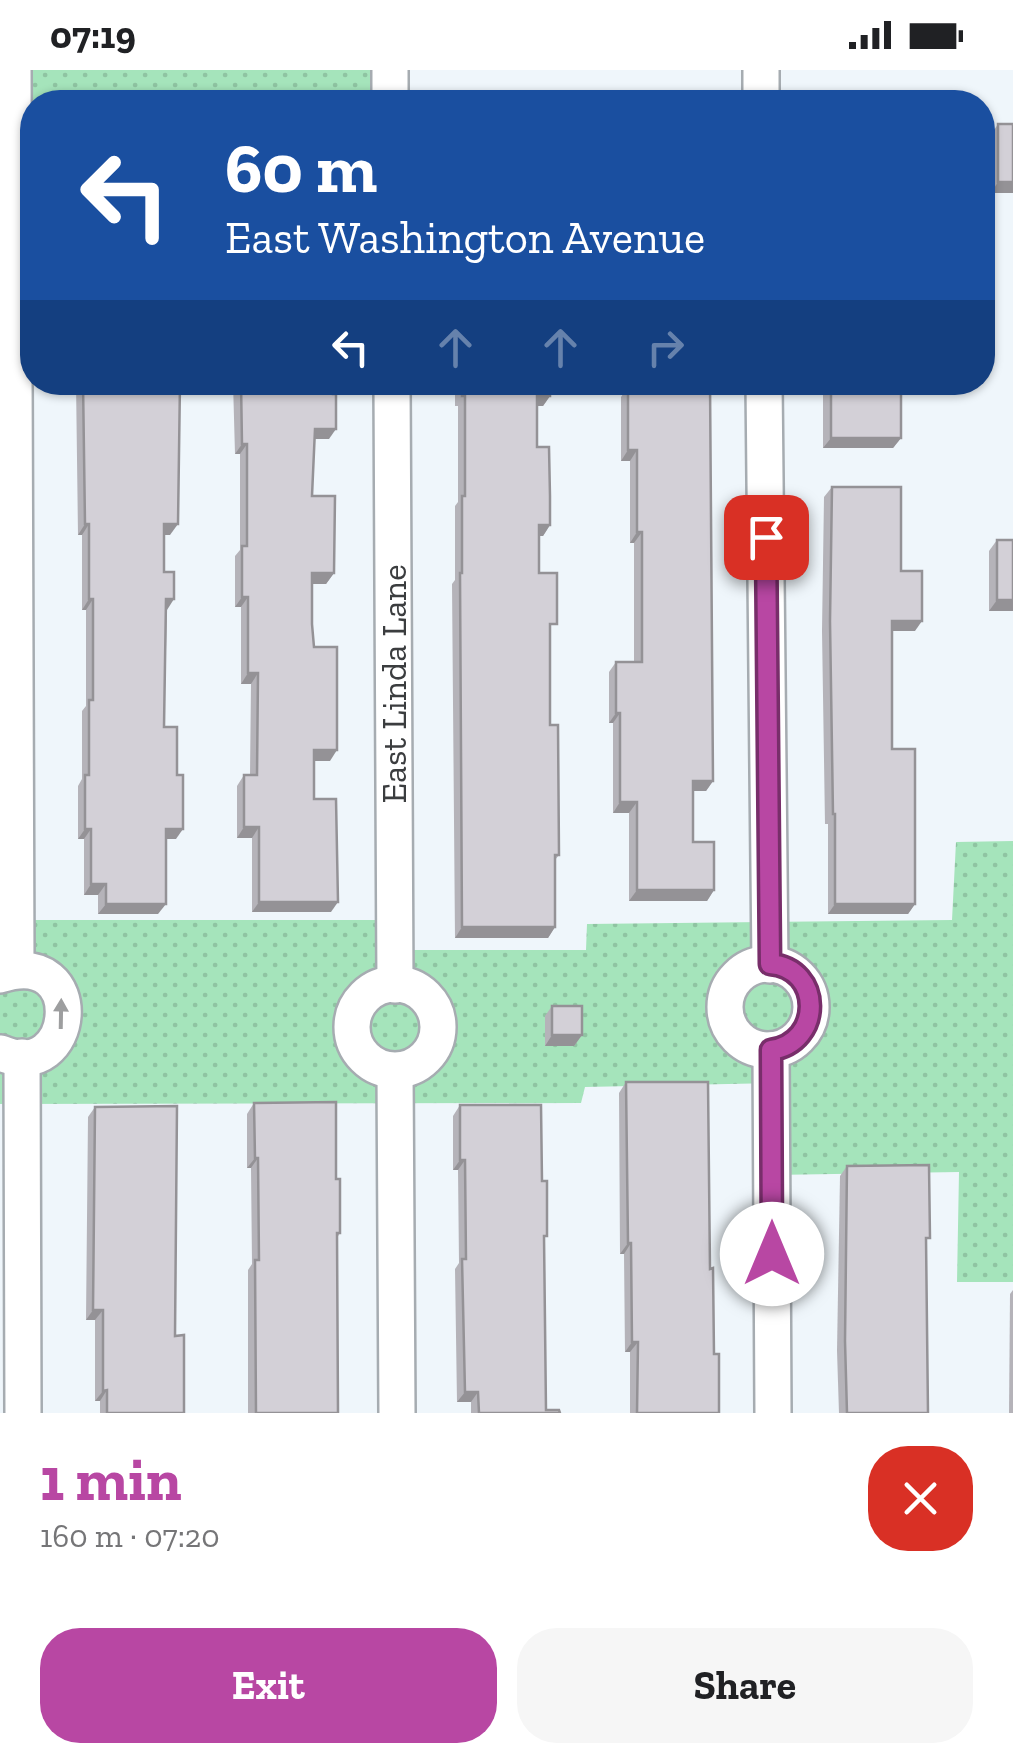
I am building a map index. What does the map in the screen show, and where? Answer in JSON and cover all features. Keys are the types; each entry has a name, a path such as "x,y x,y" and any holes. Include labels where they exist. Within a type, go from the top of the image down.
{"street":[{"path":"14,70 8,972 31,970 47,978 55,985 65,1007 59,1036 49,1048 33,1056 11,1055 23,1413"},
{"name":"East Linda Lane","path":"392,395 395,985"},
{"path":"764,395 770,964"},
{"path":"770,964 790,969 800,978 812,1003 804,1032 790,1045 771,1050 750,1047 734,1034 726,1018 725,1001 730,986 742,973 770,964"},
{"path":"395,985 412,988 424,996 436,1017 438,1032 424,1059 412,1067 395,1070 372,1064 359,1052 352,1021 358,1005 369,993 395,985"},
{"path":"771,1050 773,1413"},
{"path":"395,1070 397,1413"}],"green space":[{"path":"13,70 390,70 390,90 20,90 20,164 14,164"},
{"path":"1013,841 1013,1282 957,1282 959,1172 772,1175 771,1083 585,1087 581,1103 0,1104 0,859 17,920 396,920 396,950 586,950 587,924 952,920 956,842"}],"building":[{"path":"998,124 1013,124 1013,182 998,182"},
{"path":"83,395 180,395 178,524 164,524 164,572 174,572 174,599 166,599 164,727 177,727 177,775 183,775 183,829 166,829 166,904 106,904 106,884 91,884 91,829 85,829 85,775 89,775 89,700 93,700 93,599 89,599 89,524 85,524"},
{"path":"241,395 336,395 336,429 315,429 312,496 335,496 334,573 312,573 312,624 314,647 337,647 337,750 314,750 314,799 336,799 338,902 259,902 259,827 244,827 244,775 257,775 258,673 248,673 248,597 242,597 242,546 247,546 247,444 242,444"},
{"path":"550,395 537,396 537,447 549,447 550,496 550,525 539,525 539,573 557,573 557,624 550,624 550,725 558,725 555,927 462,927 462,396"},
{"path":"628,395 710,395 713,781 693,781 693,842 714,842 714,890 637,890 637,802 620,802 620,713 616,713 616,662 642,662 642,532 637,532 637,450 628,450"},
{"path":"831,395 901,395 901,438 831,438"},
{"path":"832,487 901,487 901,571 922,571 922,621 892,621 892,749 915,749 915,904 835,904"},
{"path":"997,540 1013,540 1013,600 997,600"},
{"path":"552,1006 582,1006 582,1035 552,1035"},
{"path":"626,1082 708,1082 710,1269 713,1268 714,1354 719,1354 719,1413 637,1413 638,1342 632,1342"},
{"path":"336,1102 336,1179 340,1179 338,1413 256,1413 255,1260 259,1260 254,1103"},
{"path":"460,1105 541,1105 542,1181 547,1181 546,1410 560,1413 479,1413 478,1392 465,1392 465,1160 460,1160"},
{"path":"177,1106 175,1336 184,1335 184,1413 107,1413 107,1390 103,1391 103,1310 93,1310 95,1107"},
{"path":"929,1165 928,1413 847,1413 847,1166"}],"route":[{"path":"766,537 770,964 790,969 800,978 812,1003 804,1032 790,1045 771,1050 772,1254"}]}
